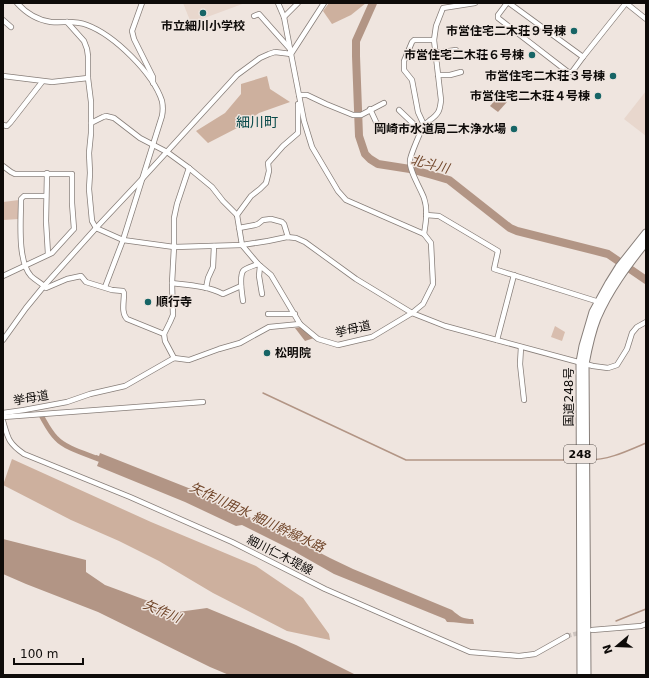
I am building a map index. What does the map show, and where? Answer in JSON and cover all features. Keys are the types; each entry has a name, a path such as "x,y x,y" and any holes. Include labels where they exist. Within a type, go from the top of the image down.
{"highway":[{"name":"国道248号","path":"582,363 597,318 622,269 646,233"},
{"name":"国道248号","path":"627,261 646,242"},
{"name":"国道248号","path":"581,675 583,649 583,346 593,312 609,283 622,269"},
{"name":"国道248号","path":"583,649 587,675"}],"street":[{"path":"16,3 36,18 50,22 76,22 100,31 120,46 139,65 153,83 162,102 163,112 153,145 123,240 104,287"},
{"path":"142,3 132,31 134,39 153,77 153,83"},
{"path":"278,3 284,17 304,121 312,147 340,194 349,202 424,234 426,215 424,199 414,175 410,160 424,125 437,115 441,105 434,40 436,26 443,8 475,3"},
{"path":"284,17 298,3"},
{"path":"290,52 324,3"},
{"path":"583,57 508,3 498,15 498,18 568,72 572,72 626,3 646,18"},
{"path":"254,16 259,14 290,52"},
{"path":"3,20 11,27"},
{"path":"67,22 84,41 88,56 88,78 91,102 89,189 92,221 96,228 123,240 174,247 242,245 288,237 296,238 305,242 356,279 412,313 445,326 582,363 608,368 617,365 627,350 632,333 637,327 646,322"},
{"path":"424,125 418,112 412,80 404,70 404,61 414,40 434,40"},
{"path":"436,53 456,50"},
{"path":"3,340 44,286 237,75 260,58 269,54 275,52 290,52"},
{"path":"438,75 461,72"},
{"path":"3,76 42,82 56,82 88,78"},
{"path":"3,125 7,126 10,123 42,82"},
{"path":"299,94 307,95 326,104 353,114 361,115 384,103"},
{"path":"237,215 251,196 266,183 269,171 268,163 283,146 298,133 299,94"},
{"path":"370,110 377,124"},
{"path":"399,110 421,131"},
{"path":"91,123 106,116 114,118 140,138 166,152 189,168 212,187 237,215 242,245 259,265 271,275 300,324 269,327 240,343 189,360 174,358 164,341 164,334 173,315 172,283 174,218 189,168"},
{"path":"3,167 15,174 70,173 72,175 73,230 53,252 3,276"},
{"path":"47,173 46,221 48,254"},
{"path":"46,196 24,196 21,199 21,249 31,276 46,288 67,279 81,276 86,282 112,290 123,291 124,316 127,319 164,334"},
{"path":"426,215 439,216 498,251 494,269 599,302"},
{"path":"239,228 255,225 263,220 271,219 284,224 288,237"},
{"name":"挙母道","path":"300,324 318,340 338,345 372,337 412,313 423,304 433,284 431,243 424,234"},
{"path":"206,288 208,278 213,267 214,246"},
{"path":"243,301 241,277 243,271 259,265"},
{"path":"259,265 262,294"},
{"path":"497,340 514,275"},
{"path":"172,283 206,288 223,294 241,286"},
{"path":"268,314 295,314"},
{"path":"521,347 520,364 524,400"},
{"name":"挙母道","path":"3,413 67,402 90,394 125,386 174,358"},
{"path":"3,417 203,402"},
{"name":"細川仁木堤線","path":"3,421 8,437 14,447 24,454 130,497 232,542 325,589 470,652 519,656 535,654 567,636"},
{"path":"592,630 641,626 646,624"}],"shaded area":[{"name":"市立細川小学校","path":"183,3 245,3 191,23"},
{"path":"329,3 366,3 351,15 332,24 323,11"},
{"path":"267,76 270,89 290,102 259,113 241,126 208,143 196,131 225,113 241,94 241,84"},
{"path":"646,91 646,136 624,119"},
{"path":"19,200 19,219 3,220 3,202"},
{"path":"555,326 565,332 562,341 551,337"},
{"path":"12,459 151,522 256,566 303,598 329,634 330,640 287,631 213,593 159,561 119,541 71,520 3,485"}],"water":[{"path":"499,96 507,102 498,112 490,106"},
{"path":"301,327 314,338 305,341 295,328"},
{"name":"矢作川用水 細川幹線水路","path":"100,453 191,489 353,569 452,610 462,617 473,619 474,624 447,622 445,619 334,574 294,551 242,525 236,526 185,502 97,466 99,461 94,459 96,455 99,456"},
{"name":"矢作川","path":"3,539 86,560 86,572 105,585 178,612 207,608 296,645 356,675 229,675 98,612 3,574"}],"waterway":[{"name":"北斗川","path":"373,3 356,41 359,136 365,154 378,164 410,169 449,180 510,228 608,254 646,280"},
{"path":"263,393 406,460 578,460"},
{"name":"矢作川用水 細川幹線水路","path":"42,417 48,428 60,442 101,460"},
{"path":"588,460 611,457 646,443"},
{"path":"616,621 646,609"}],"tunnel":[{"path":"567,636 583,632"}],"place":[{"name":"市立細川小学校","path":"203,13"},
{"name":"市営住宅二木荘９号棟","path":"574,31"},
{"name":"市営住宅二木荘６号棟","path":"532,55"},
{"name":"市営住宅二木荘３号棟","path":"613,76"},
{"name":"市営住宅二木荘４号棟","path":"598,96"},
{"name":"岡崎市水道局二木浄水場","path":"514,129"},
{"name":"順行寺","path":"148,302"},
{"name":"松明院","path":"267,353"}],"district":[{"name":"細川町","path":"257,122"}]}
